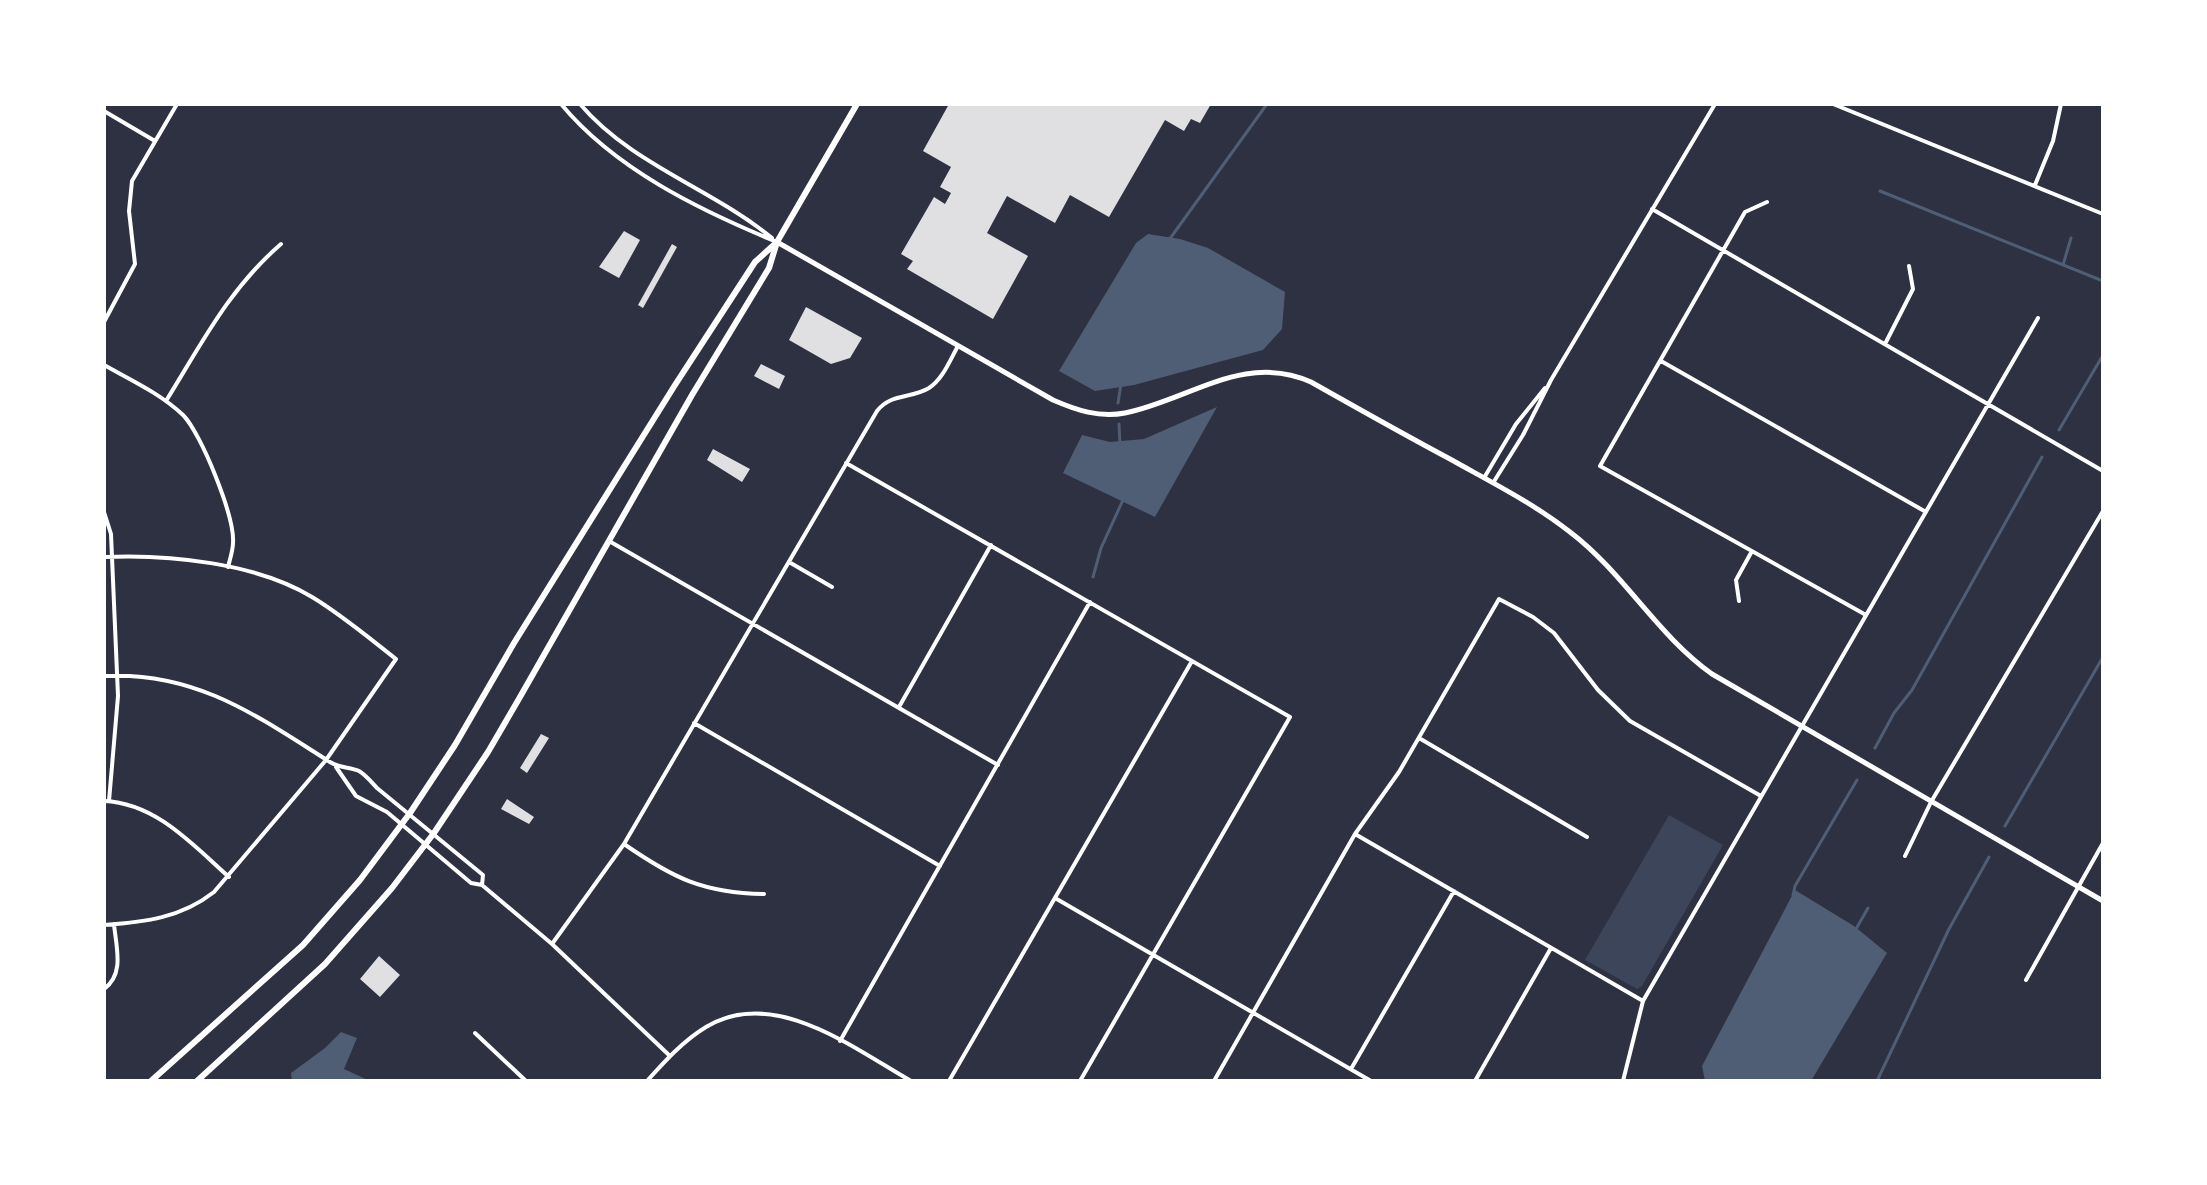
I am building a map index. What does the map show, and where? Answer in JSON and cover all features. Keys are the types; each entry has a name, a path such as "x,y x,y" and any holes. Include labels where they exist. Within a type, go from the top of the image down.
{"main road":[{"path":"197,1081 325,964 392,888 434,833 488,752 692,395 769,268 777,242 857,104"},
{"path":"151,1081 303,945 360,880 410,813 455,745 514,643 675,385 755,262 777,242"}],"street":[{"path":"104,322 135,264 129,193 132,181 177,104"},
{"path":"561,104 589,135 621,161 738,227 777,242 1053,400 1077,410 1098,414 1134,410 1232,376 1258,372 1283,373 1311,382 1493,483 1573,533 1676,646 1731,686 2103,901"},
{"path":"580,104 626,148 745,216 777,242"},
{"path":"1493,483 1715,104"},
{"path":"1833,104 2103,214"},
{"path":"2035,185 2053,141 2061,104"},
{"path":"104,111 155,141"},
{"path":"1767,202 1745,212 1600,466 1866,615"},
{"path":"1652,209 2103,471"},
{"path":"166,401 229,298 281,244"},
{"path":"1885,344 1913,289 1909,266"},
{"path":"1623,1081 1643,1001 2038,318"},
{"path":"552,944 624,844 882,404 931,387 958,346"},
{"path":"1661,361 1926,512"},
{"path":"104,365 166,401 186,418 199,440 226,505 233,543 228,568"},
{"path":"1484,478 1516,424 1551,380"},
{"path":"846,463 1290,717 1080,1081"},
{"path":"1905,856 1931,802 2103,511"},
{"path":"104,512 111,534 118,696 106,801 144,810 158,817 229,877"},
{"path":"609,541 998,765"},
{"path":"899,708 991,545"},
{"path":"1739,601 1736,580 1752,551"},
{"path":"104,557 160,557 262,575 312,597 396,659 326,760 229,877 199,905 160,919 104,925"},
{"path":"789,562 832,587"},
{"path":"1214,1081 1355,834 1399,772 1499,599 1533,617 1554,633 1598,690 1630,721 1761,796"},
{"path":"840,1041 1090,602"},
{"path":"949,1081 1192,660"},
{"path":"104,676 158,680 214,695 244,707 274,725 335,766 356,796 387,812 471,883 482,885 552,944 670,1056"},
{"path":"694,723 940,866"},
{"path":"1419,738 1587,837"},
{"path":"335,766 360,771 483,875 482,885"},
{"path":"1355,834 1643,1001"},
{"path":"2026,980 2103,843"},
{"path":"624,844 695,885 735,893 764,894"},
{"path":"1351,1069 1454,891"},
{"path":"1055,898 1371,1081"},
{"path":"104,989 114,982 118,968 114,924"},
{"path":"1475,1081 1551,948"},
{"path":"647,1081 670,1056 708,1026 748,1013 773,1014 796,1020 911,1081"},
{"path":"475,1033 526,1081"}],"shaded area":[{"path":"1148,234 1180,239 1208,248 1285,292 1282,329 1263,350 1134,385 1095,391 1059,371 1136,243"},
{"path":"1217,407 1155,517 1063,473 1082,435 1110,442 1144,439"},
{"path":"1669,815 1723,845 1642,986 1637,989 1585,960"},
{"path":"1795,890 1854,926 1887,953 1811,1081 1705,1081 1702,1066"},
{"path":"341,1032 357,1038 344,1069 370,1081 292,1081 291,1073"}],"building":[{"path":"949,104 1211,104 1200,123 1191,119 1184,131 1165,120 1109,217 1070,195 1055,223 1007,196 987,233 1028,256 993,319 907,269 913,261 901,254 934,197 945,204 951,193 940,187 951,167 923,151"},
{"path":"624,231 640,240 619,278 599,267"},
{"path":"672,244 677,247 643,308 638,305"},
{"path":"806,307 862,338 850,358 831,364 789,340"},
{"path":"761,364 785,376 779,389 754,376"},
{"path":"713,449 750,469 742,482 707,460"},
{"path":"541,734 549,738 527,773 520,768"},
{"path":"507,799 534,817 529,824 501,809"},
{"path":"379,956 400,975 380,997 360,979"}],"waterway":[{"path":"1169,240 1267,104"},
{"path":"1880,191 2103,281"},
{"path":"2063,265 2071,238"},
{"path":"2059,430 2103,355"},
{"path":"1118,403 1121,384"},
{"path":"1119,424 1120,444"},
{"path":"1875,748 1894,713 1912,690 2042,457"},
{"path":"1093,577 1101,548 1123,500"},
{"path":"2005,826 2103,657"},
{"path":"1793,895 1795,886 1857,780"},
{"path":"1877,1081 1949,929 1989,857"},
{"path":"1856,929 1868,908"}]}
